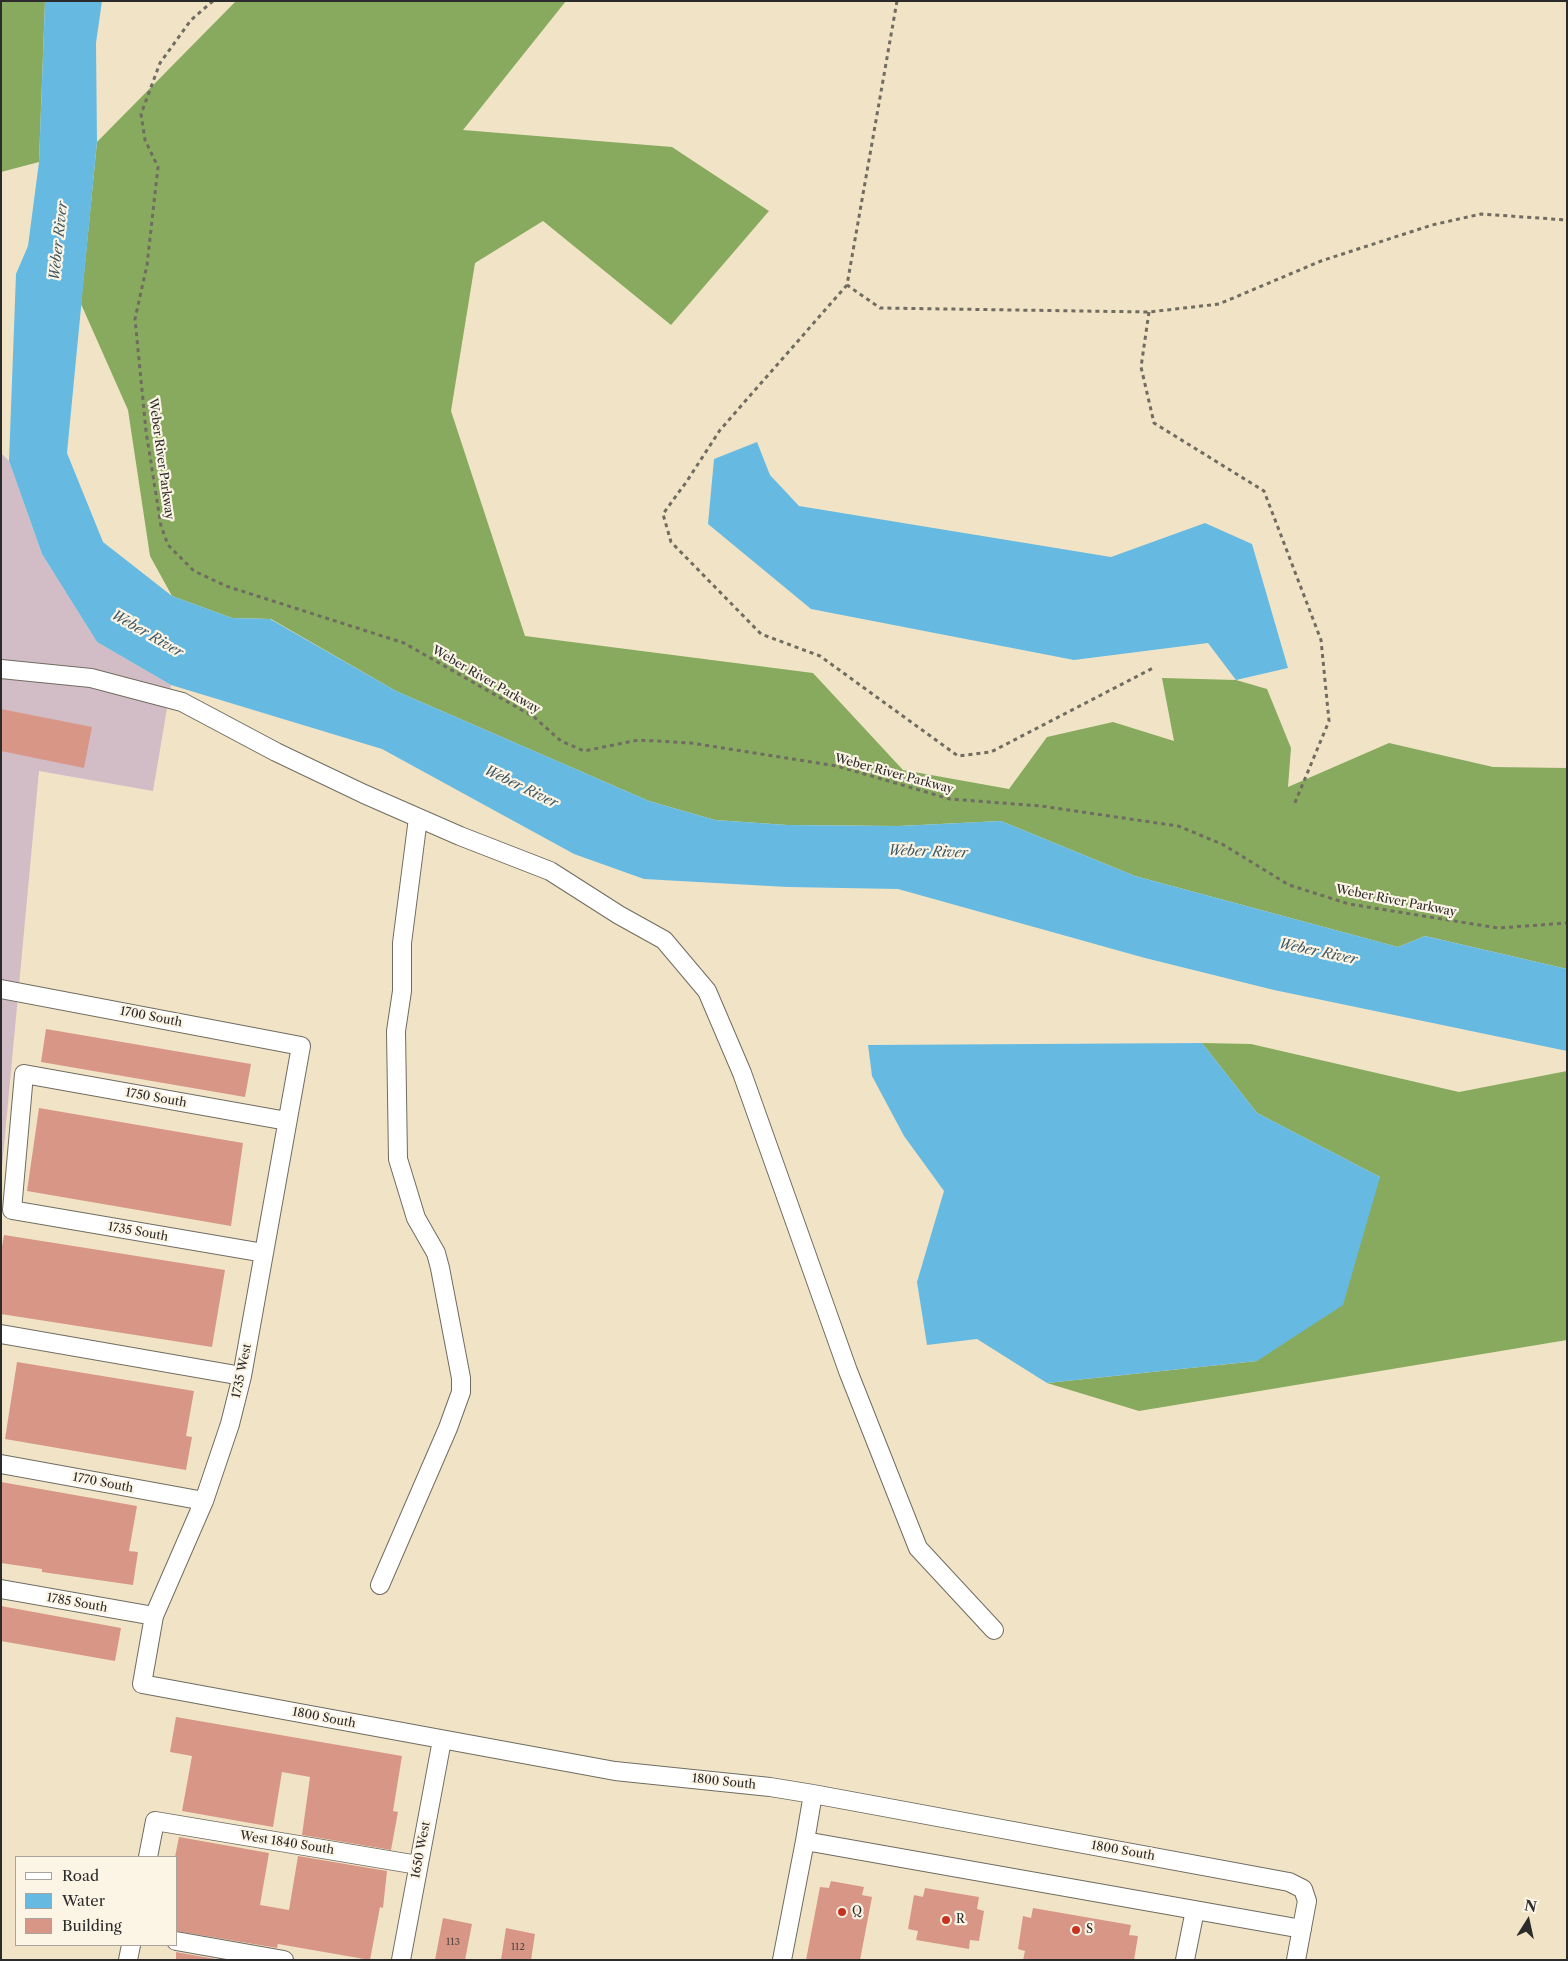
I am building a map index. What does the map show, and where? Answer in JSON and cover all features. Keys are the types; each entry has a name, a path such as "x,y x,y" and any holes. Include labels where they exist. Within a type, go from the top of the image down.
{"street":[{"path":"1,668 91,678 182,702 276,752 418,818 550,871 664,940 707,991 742,1073 848,1370 918,1548 994,1630"},
{"path":"380,1585 448,1428 461,1392 461,1378 436,1253 416,1218 398,1158 396,1031 402,990 402,943 418,818"},
{"name":"1700 South","path":"1,989 301,1046"},
{"name":"1735 West","path":"142,1684 154,1616 204,1501 230,1424 242,1376 301,1046"},
{"name":"1750 South","path":"12,1210 24,1074 287,1121"},
{"name":"1735 South","path":"12,1210 264,1253"},
{"path":"1,1334 242,1376"},
{"name":"1770 South","path":"1,1464 204,1501"},
{"name":"1785 South","path":"1,1590 154,1616"},
{"name":"1800 South","path":"142,1684 615,1771 770,1787 813,1794 1289,1882 1303,1889 1307,1901 1302,1929"},
{"name":"1650 West","path":"401,1960 442,1740"},
{"path":"782,1960 813,1794"},
{"name":"West 1840 South","path":"148,1856 155,1821 418,1865"},
{"path":"805,1841 1302,1929 1296,1960"},
{"path":"1185,1960 1195,1910"},
{"path":"178,1941 284,1960"},
{"path":"128,1960 131,1946"}],"path":[{"name":"Weber River Parkway","path":"213,1 191,20 160,63 141,114 145,140 158,167 147,266 135,319 146,431 161,526 168,545 194,571 226,586 404,643 534,717 561,741 584,751 638,740 665,741 691,743 837,766 950,799 1041,806 1178,826 1222,844 1290,885 1349,904 1498,928 1567,923"},
{"path":"897,1 848,286 720,430 688,481 663,514 671,542 761,634 820,656 958,756 991,752 1155,667"},
{"path":"848,286 880,308 1149,312 1219,304 1321,261 1448,222 1481,214 1567,220"},
{"path":"1149,312 1141,367 1154,423 1264,492 1321,640 1330,721 1294,805"}],"shaded area":[{"path":"1,453 9,461 42,554 97,642 171,685 153,791 39,771 1,1178"}],"green space":[{"path":"1,1 45,1 39,162 1,172"},
{"path":"236,1 566,1 463,130 672,147 769,211 671,325 543,221 475,263 451,411 525,636 813,673 903,770 1009,789 1047,737 1113,722 1174,741 1162,678 1236,680 1267,689 1291,748 1288,787 1389,743 1493,767 1567,768 1567,969 1425,936 1398,947 1135,876 1001,821 899,826 787,825 715,820 649,801 396,691 271,619 232,618 172,596 150,556 128,410 81,304 97,142"},
{"path":"1202,1043 1251,1044 1459,1092 1567,1071 1567,1340 1139,1411 1047,1383 1257,1361 1380,1177 1257,1113"}],"water":[{"name":"Weber River","path":"45,1 102,1 96,43 97,142 67,453 103,542 172,596 232,618 270,619 396,691 649,801 715,820 787,825 899,826 1001,821 1135,876 1398,947 1425,936 1567,969 1567,1051 1274,990 1145,958 898,889 787,887 644,879 574,854 382,749 171,685 97,642 42,554 9,461 16,274 28,246 39,162"},
{"path":"757,442 770,475 799,506 1111,557 1205,523 1252,544 1288,668 1236,680 1208,643 1074,660 811,609 708,524 714,459"},
{"path":"1202,1043 1257,1113 1380,1177 1343,1305 1257,1361 1047,1383 977,1339 927,1345 917,1282 944,1191 904,1136 872,1076 868,1045"}],"building":[{"path":"1,709 92,727 84,768 1,751"},
{"path":"46,1029 251,1064 245,1097 41,1062"},
{"path":"39,1108 243,1143 231,1226 27,1191"},
{"path":"4,1235 225,1270 212,1347 1,1314 1,1252"},
{"path":"17,1362 194,1391 186,1436 192,1437 186,1470 5,1439"},
{"path":"1,1482 137,1506 129,1551 138,1552 133,1585 42,1572 42,1569 1,1563"},
{"path":"1,1606 121,1628 115,1661 1,1641"},
{"path":"176,1717 402,1756 393,1811 398,1812 391,1850 302,1835 310,1777 282,1772 273,1827 182,1811 192,1756 170,1752"},
{"path":"179,1837 269,1853 260,1905 289,1910 298,1856 387,1871 383,1908 380,1907 370,1960 278,1944 277,1948 178,1931 178,1856 175,1856"},
{"name":"Q","path":"831,1881 864,1887 862,1895 872,1897 860,1960 806,1960 820,1887 829,1888"},
{"name":"R","path":"925,1888 979,1897 977,1909 984,1911 979,1941 970,1940 969,1949 916,1940 918,1931 908,1929 914,1895 923,1897"},
{"name":"S","path":"1033,1908 1131,1925 1129,1935 1138,1936 1134,1960 1023,1960 1025,1951 1018,1949 1023,1916 1031,1918"},
{"path":"443,1918 472,1924 465,1960 435,1960"},
{"path":"506,1928 535,1934 531,1960 501,1960"},
{"path":"176,1952 221,1960 176,1960"}],"place":[{"name":"Q","path":"842,1912"},
{"name":"R","path":"946,1920"},
{"name":"S","path":"1076,1930"}]}
